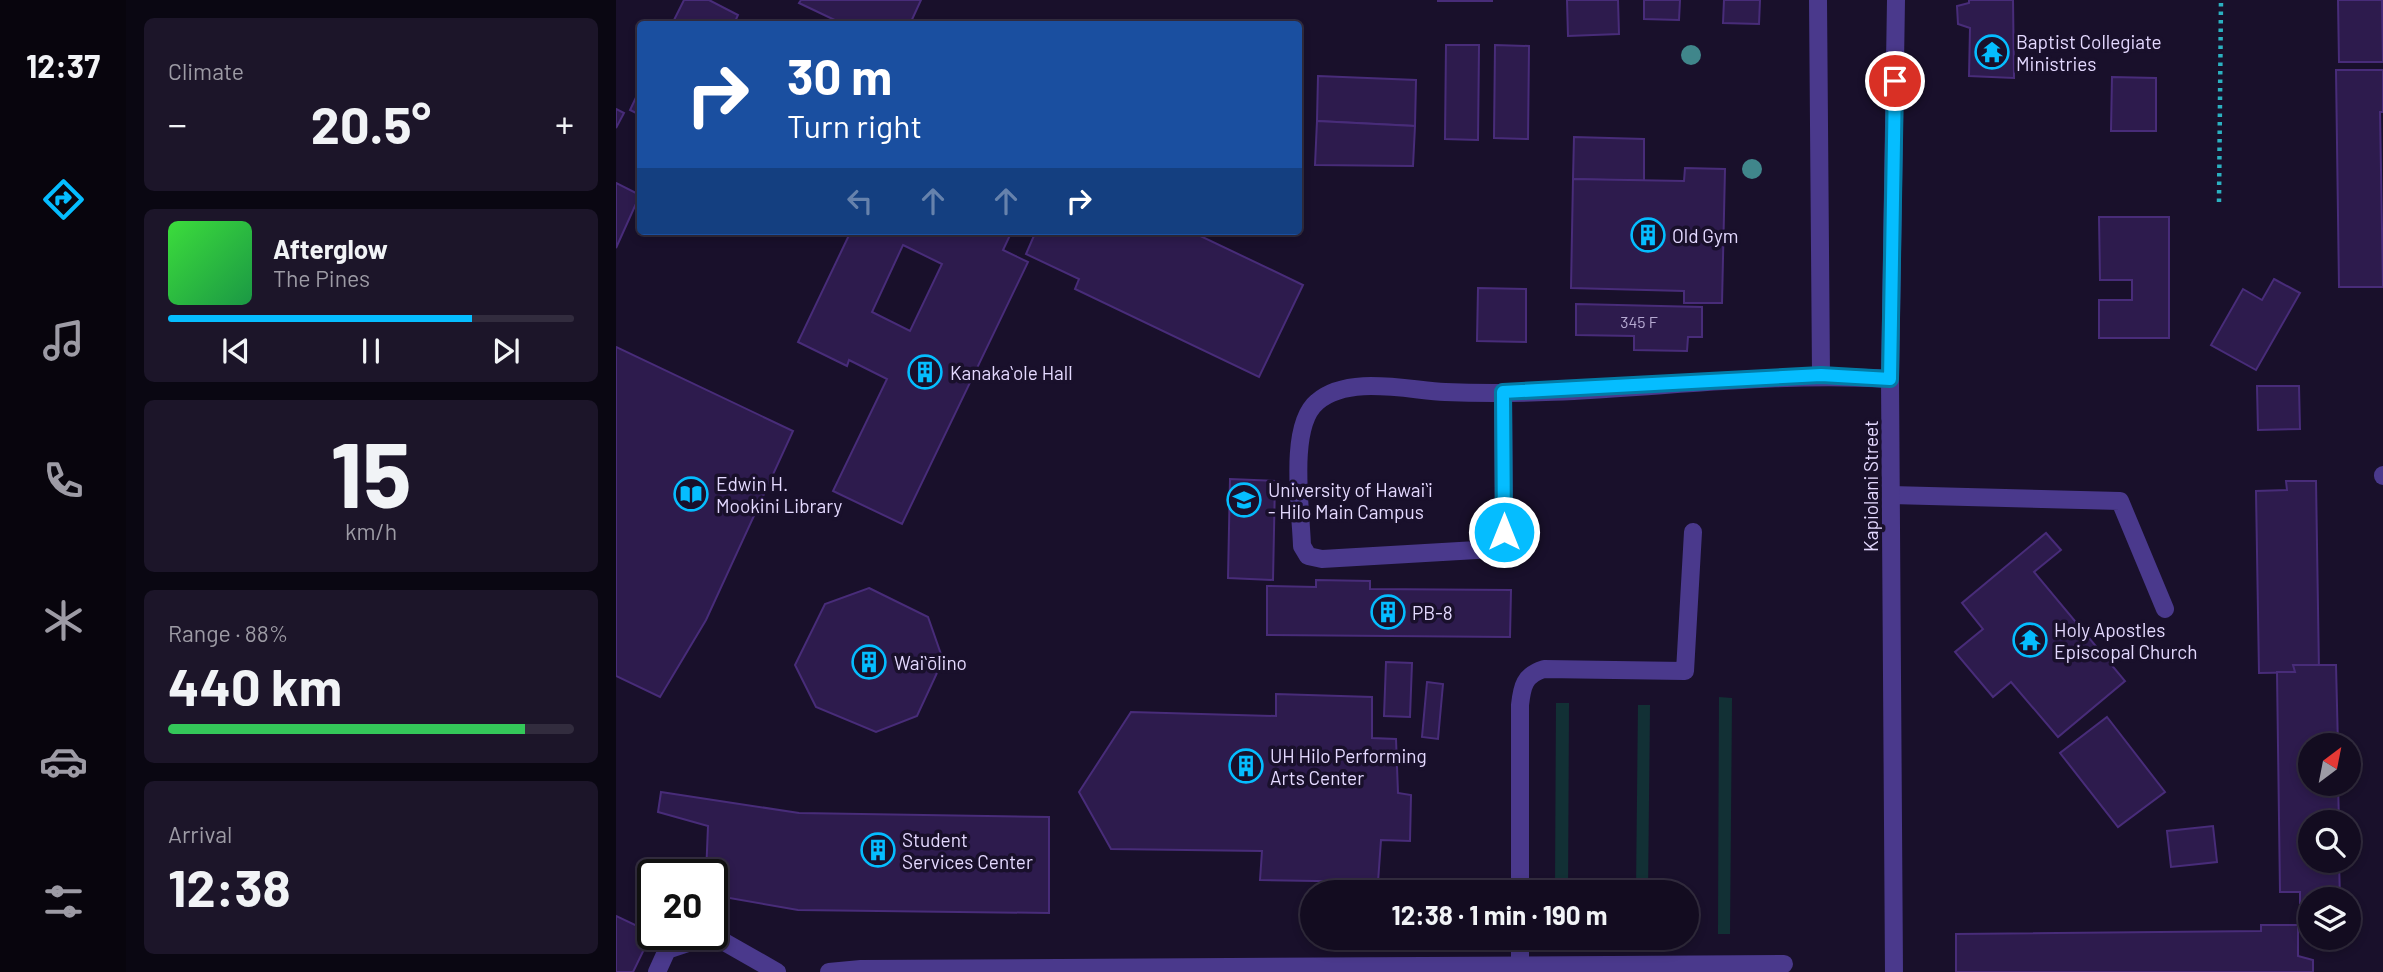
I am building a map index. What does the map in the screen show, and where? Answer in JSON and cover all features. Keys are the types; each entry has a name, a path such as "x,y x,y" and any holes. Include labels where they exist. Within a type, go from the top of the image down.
{"street":[{"path":"1818,0 1821,375"},
{"name":"Kapiolani Street","path":"1894,972 1890,379 1896,0"},
{"path":"1503,392 1504,532 1494,549 1322,559 1308,556 1302,546 1301,427 1315,404 1332,392 1361,388 1503,392 1821,375 1890,379"},
{"path":"1891,495 2120,500 2165,609"},
{"path":"1520,880 1520,705 1524,682 1529,676 1544,669 1685,671 1693,532"},
{"path":"657,972 667,950 712,935 777,972"},
{"path":"1520,950 1520,966"},
{"path":"829,972 861,969 1383,969 1784,964"}],"path":[{"path":"2219,202 2221,0"}],"green space":[{"path":"1719,697 1732,698 1730,934 1718,934"},
{"path":"1556,703 1569,703 1568,880 1555,880"},
{"path":"1638,705 1650,705 1648,880 1636,880"}],"building":[{"path":"684,0 709,0 738,15 735,21 674,21"},
{"path":"801,0 921,0 911,21 837,21 799,3"},
{"path":"1492,0 1492,1 1438,1"},
{"path":"1567,0 1618,0 1619,34 1568,36"},
{"path":"1644,0 1680,0 1679,20 1644,19"},
{"path":"1724,0 1760,0 1759,24 1723,23"},
{"name":"Baptist Collegiate Ministries","path":"1969,0 2013,0 2014,78 1969,76 1970,28 1958,24 1957,6 1969,3"},
{"path":"2338,0 2382,0 2383,62 2339,62"},
{"path":"1446,45 1479,45 1478,140 1445,139"},
{"path":"1495,45 1529,46 1528,139 1494,138"},
{"path":"2336,70 2383,70 2383,112 2380,112 2383,287 2339,287"},
{"path":"1318,76 1416,80 1415,126 1317,121"},
{"path":"2112,77 2156,78 2156,131 2111,131"},
{"path":"637,95 637,114 630,110"},
{"path":"616,109 624,113 616,128"},
{"path":"1317,121 1415,126 1413,166 1315,165"},
{"path":"1574,137 1644,139 1644,181 1573,179"},
{"name":"Old Gym","path":"1685,168 1725,169 1722,303 1684,303 1684,291 1571,288 1573,179 1684,181"},
{"path":"616,183 637,194 637,202 616,248"},
{"path":"2099,217 2169,217 2169,338 2099,338 2099,300 2132,300 2132,280 2100,280"},
{"name":"Kanakaʻole Hall","path":"849,235 1010,235 1003,250 1028,262 902,524 833,491 887,379 849,360 847,366 798,342","holes":["903,245 942,264 910,331 872,312"]},
{"path":"1034,235 1198,235 1303,285 1259,377 1075,289 1079,279 1026,254"},
{"path":"2274,279 2300,293 2256,370 2211,345 2243,289 2262,300"},
{"path":"1478,288 1526,289 1526,342 1477,341"},
{"path":"1576,304 1702,307 1702,337 1688,337 1687,351 1634,350 1634,336 1576,335"},
{"name":"Edwin H. Mookini Library","path":"616,347 793,431 706,620 660,697 616,676"},
{"path":"2257,386 2299,386 2300,429 2258,430"},
{"path":"1230,479 1275,481 1273,580 1228,578"},
{"path":"2286,481 2316,481 2319,672 2259,673 2256,491 2287,490"},
{"name":"Holy Apostles Episcopal Church","path":"2046,533 2061,550 2034,572 2125,681 2058,737 2011,682 1993,697 1955,652 1983,629 1962,603"},
{"name":"PB-8","path":"1316,580 1370,581 1370,589 1511,590 1510,637 1267,635 1267,586 1316,587"},
{"name":"Waiʻōlino","path":"869,588 928,617 943,660 917,716 876,732 816,707 795,665 825,604"},
{"path":"1386,662 1412,663 1410,717 1384,716"},
{"path":"2293,665 2336,665 2338,733 2298,733 2298,796 2338,796 2339,810 2298,810 2298,873 2339,873 2340,887 2298,887 2298,892 2280,892 2277,672 2295,672"},
{"path":"1427,682 1443,684 1438,739 1422,737"},
{"name":"UH Hilo Performing Arts Center","path":"1276,694 1372,697 1372,738 1396,739 1398,793 1411,795 1410,841 1381,840 1378,880 1260,880 1262,851 1111,849 1079,792 1131,712 1276,716"},
{"path":"2107,717 2165,792 2118,827 2060,753"},
{"name":"Student Services Center","path":"661,792 799,813 1049,817 1049,913 798,910 728,898 728,859 707,859 708,826 658,812"},
{"path":"2213,826 2217,862 2171,867 2167,831"},
{"path":"616,916 637,926 637,950 644,950 633,972 616,972"},
{"path":"2261,925 2298,925 2298,956 2313,960 2313,972 1956,972 1956,934 2261,931"}],"place":[{"name":"Baptist Collegiate Ministries","path":"1992,52"},
{"name":"Old Gym","path":"1648,235"},
{"name":"Kanakaʻole Hall","path":"925,372"},
{"name":"Edwin H. Mookini Library","path":"691,494"},
{"name":"University of Hawaiʻi - Hilo Main Campus","path":"1244,500"},
{"name":"PB-8","path":"1388,612"},
{"name":"Holy Apostles Episcopal Church","path":"2030,640"},
{"name":"Waiʻōlino","path":"869,662"},
{"name":"UH Hilo Performing Arts Center","path":"1246,766"},
{"name":"Student Services Center","path":"878,850"}],"route":[{"path":"1504,532 1503,392 1821,375 1890,379 1895,81"}]}
